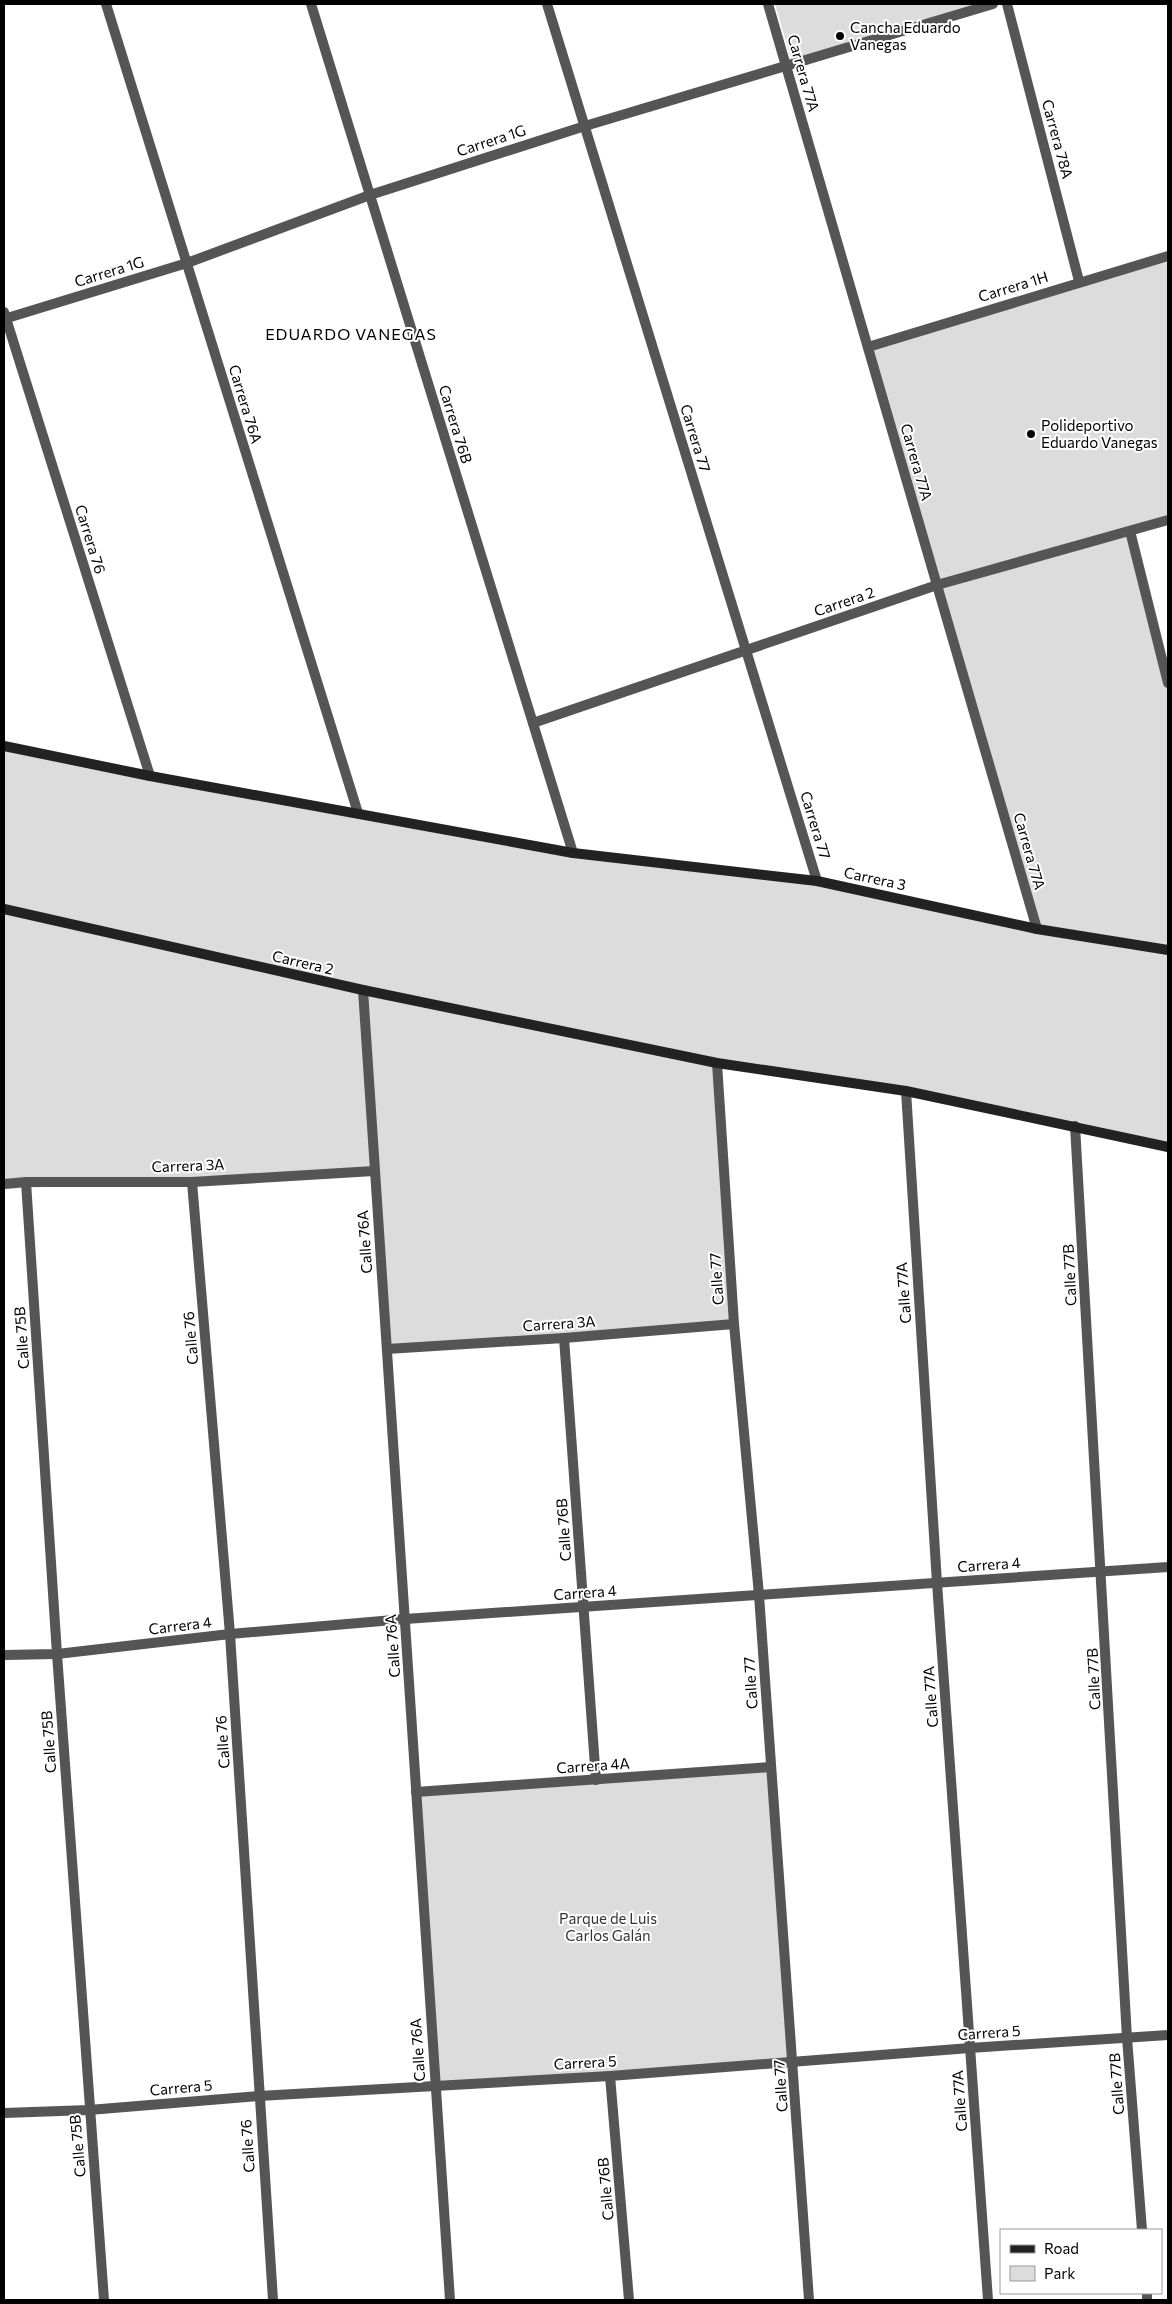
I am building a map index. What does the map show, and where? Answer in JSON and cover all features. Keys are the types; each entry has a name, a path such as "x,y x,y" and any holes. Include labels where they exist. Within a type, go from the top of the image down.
{"main road":[{"path":"4,746 150,776 573,853"},
{"name":"Carrera 3","path":"573,853 817,881 1037,929 1168,950"},
{"name":"Carrera 2","path":"4,910 363,990 717,1063"},
{"path":"717,1063 906,1091 1168,1147"}],"street":[{"name":"Carrera 76A","path":"106,4 358,813"},
{"name":"Carrera 76B","path":"311,4 573,853"},
{"name":"Carrera 77","path":"547,4 817,881"},
{"name":"Carrera 77A","path":"768,4 1037,929"},
{"name":"Carrera 1G","path":"4,317 187,263 370,195 585,126 993,4"},
{"name":"Carrera 78A","path":"1007,4 1079,281"},
{"name":"Carrera 1H","path":"868,347 1079,281 1168,256"},
{"name":"Carrera 76","path":"4,317 150,776"},
{"name":"Carrera 2","path":"533,724 937,586 1168,520"},
{"path":"1130,531 1168,683"},
{"name":"Calle 76A","path":"363,990 450,2300"},
{"name":"Calle 77","path":"717,1063 734,1324 759,1595 809,2300"},
{"name":"Calle 77A","path":"906,1091 937,1583 988,2300"},
{"name":"Calle 77B","path":"1076,1126 1127,2038 1142,2229"},
{"name":"Carrera 3A","path":"4,1184 26,1182 192,1182 374,1171"},
{"name":"Calle 75B","path":"26,1182 57,1654 104,2300"},
{"name":"Calle 76","path":"192,1182 230,1634 259,2096 274,2300"},
{"name":"Carrera 3A","path":"387,1349 564,1338 734,1324"},
{"name":"Calle 76B","path":"564,1338 596,1780"},
{"name":"Carrera 4","path":"4,1656 57,1654 230,1634 406,1619 1168,1567"},
{"name":"Carrera 4A","path":"416,1792 771,1767"},
{"name":"Carrera 5","path":"4,2113 89,2110 259,2096 610,2076 970,2048 1168,2036"},
{"name":"Calle 76B","path":"610,2076 629,2300"}],"green space":[{"name":"Cancha Eduardo Vanegas","path":"775,4 998,4 794,69"},
{"path":"1168,258 1168,521 1131,531 1168,683 1168,1147 906,1091 718,1063 734,1324 387,1349 374,1171 4,1189 4,746 573,853 817,881 1037,929 868,347"},
{"name":"Parque de Luis Carlos Galán","path":"771,1767 793,2063 435,2085 416,1792"}],"place":[{"name":"Cancha Eduardo Vanegas","path":"840,36"},
{"name":"Polideportivo Eduardo Vanegas","path":"1031,434"}],"district":[{"name":"EDUARDO VANEGAS","path":"351,333"}]}
